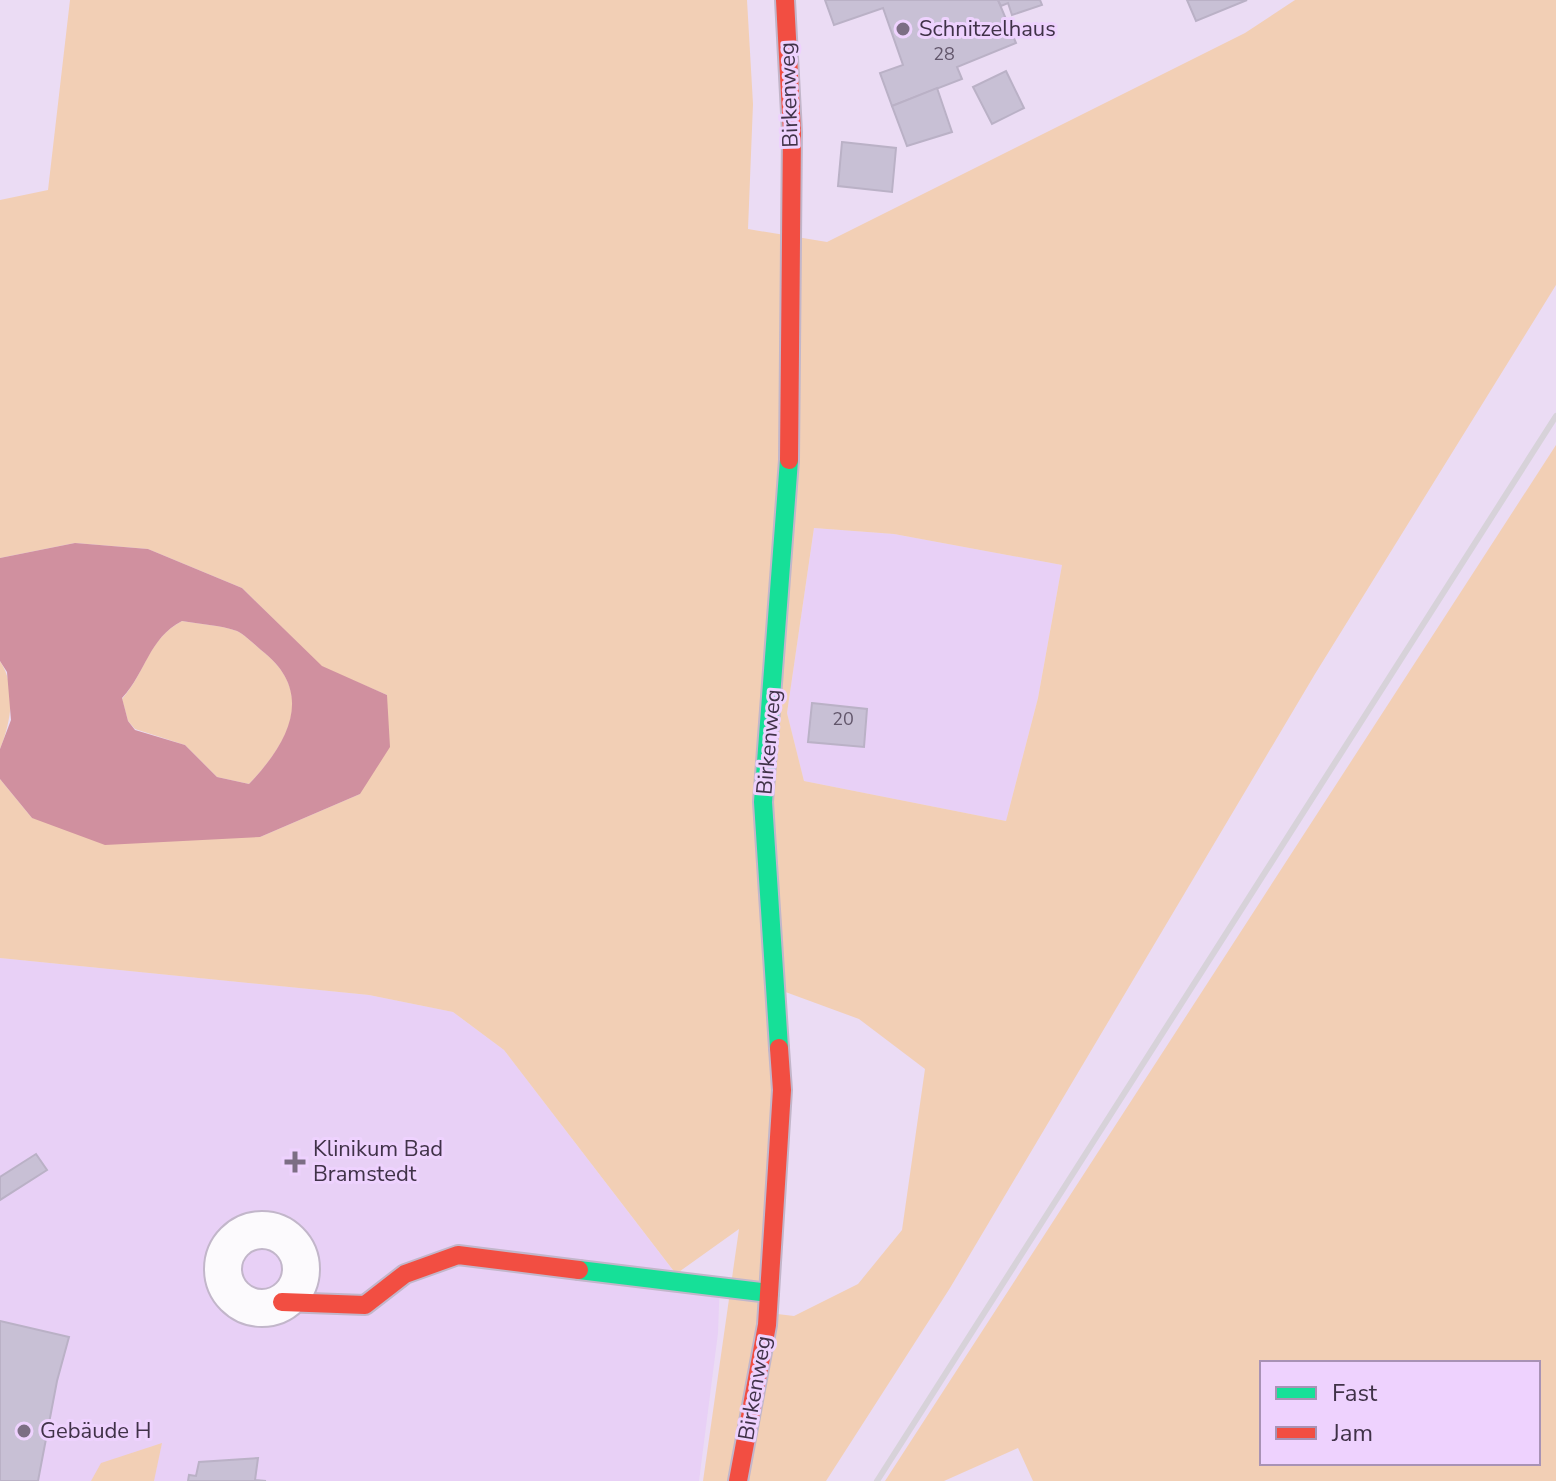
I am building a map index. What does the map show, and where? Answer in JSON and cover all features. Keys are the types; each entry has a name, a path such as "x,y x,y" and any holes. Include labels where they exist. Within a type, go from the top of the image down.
{"street":[{"name":"Birkenweg","path":"738,1481 767,1325 782,1090 763,802 790,442 792,132 785,0"},
{"path":"282,1302 365,1305 405,1274 458,1255 769,1293"}],"shaded area":[{"path":"70,0 747,0 753,104 748,229 827,242 1245,33 1295,0 1556,0 1556,285 1315,674 950,1288 826,1481 703,1481 739,1229 676,1274 504,1050 453,1012 369,995 0,958 0,779 32,818 260,837 360,794 387,695 322,667 242,588 148,549 75,543 0,558 0,200 48,190","holes":["814,528 894,534 1062,565 1038,698 1006,821 804,781 787,713","780,990 859,1019 925,1069 902,1230 858,1284 794,1316 769,1313"]},
{"path":"1556,445 1556,1481 1033,1481 1018,1448 944,1481 885,1481"},
{"path":"814,528 894,534 1062,565 1038,698 1006,821 804,781 787,713"},
{"path":"75,543 148,549 242,588 322,666 387,695 390,747 360,794 260,837 105,845 32,818 0,779 0,749 11,720 7,672 0,661 0,558","holes":["182,621 237,631 278,666 288,683 292,700 291,717 285,734 249,784 217,777 185,745 135,730 128,721 122,698 162,637"]},
{"path":"182,621 237,631 278,666 288,683 292,700 291,717 285,734 276,751 249,784 217,777 185,745 135,729 128,721 122,699 154,646"},
{"path":"0,661 9,682 10,705 0,749"},
{"name":"Klinikum Bad Bramstedt","path":"0,958 369,995 453,1012 504,1050 675,1273 720,1278 718,1333 699,1481 0,1481"},
{"path":"162,1443 154,1481 91,1481 101,1463"}],"building":[{"path":"825,0 998,0 1016,43 957,67 962,79 892,106 880,73 903,65 883,8 834,25"},
{"path":"998,0 1040,0 1042,5 1012,15 1008,3 1001,6"},
{"path":"1187,0 1247,0 1196,21"},
{"path":"1006,71 1024,108 992,124 973,87"},
{"path":"937,88 952,132 907,146 892,106"},
{"path":"842,142 896,148 892,192 838,186"},
{"path":"812,703 867,709 864,747 808,742"},
{"path":"36,1154 47,1170 0,1200 0,1177"},
{"name":"Gebäude H","path":"0,1321 69,1337 57,1381 38,1481 0,1481"},
{"path":"258,1458 255,1480 266,1481 188,1481 189,1475 196,1476 199,1462"}],"railway":[{"path":"877,1481 1556,416"}],"traffic: fast":[{"path":"779,1048 763,802 789,460"},
{"path":"579,1270 769,1293"}],"traffic: jam":[{"path":"785,0 792,132 789,460"},
{"path":"738,1481 767,1325 782,1090 779,1048"},
{"path":"282,1302 365,1305 405,1274 458,1255 579,1270"}],"place":[{"name":"Schnitzelhaus","path":"903,29"},
{"name":"Klinikum Bad Bramstedt","path":"295,1162"},
{"name":"Gebäude H","path":"24,1431"}]}
